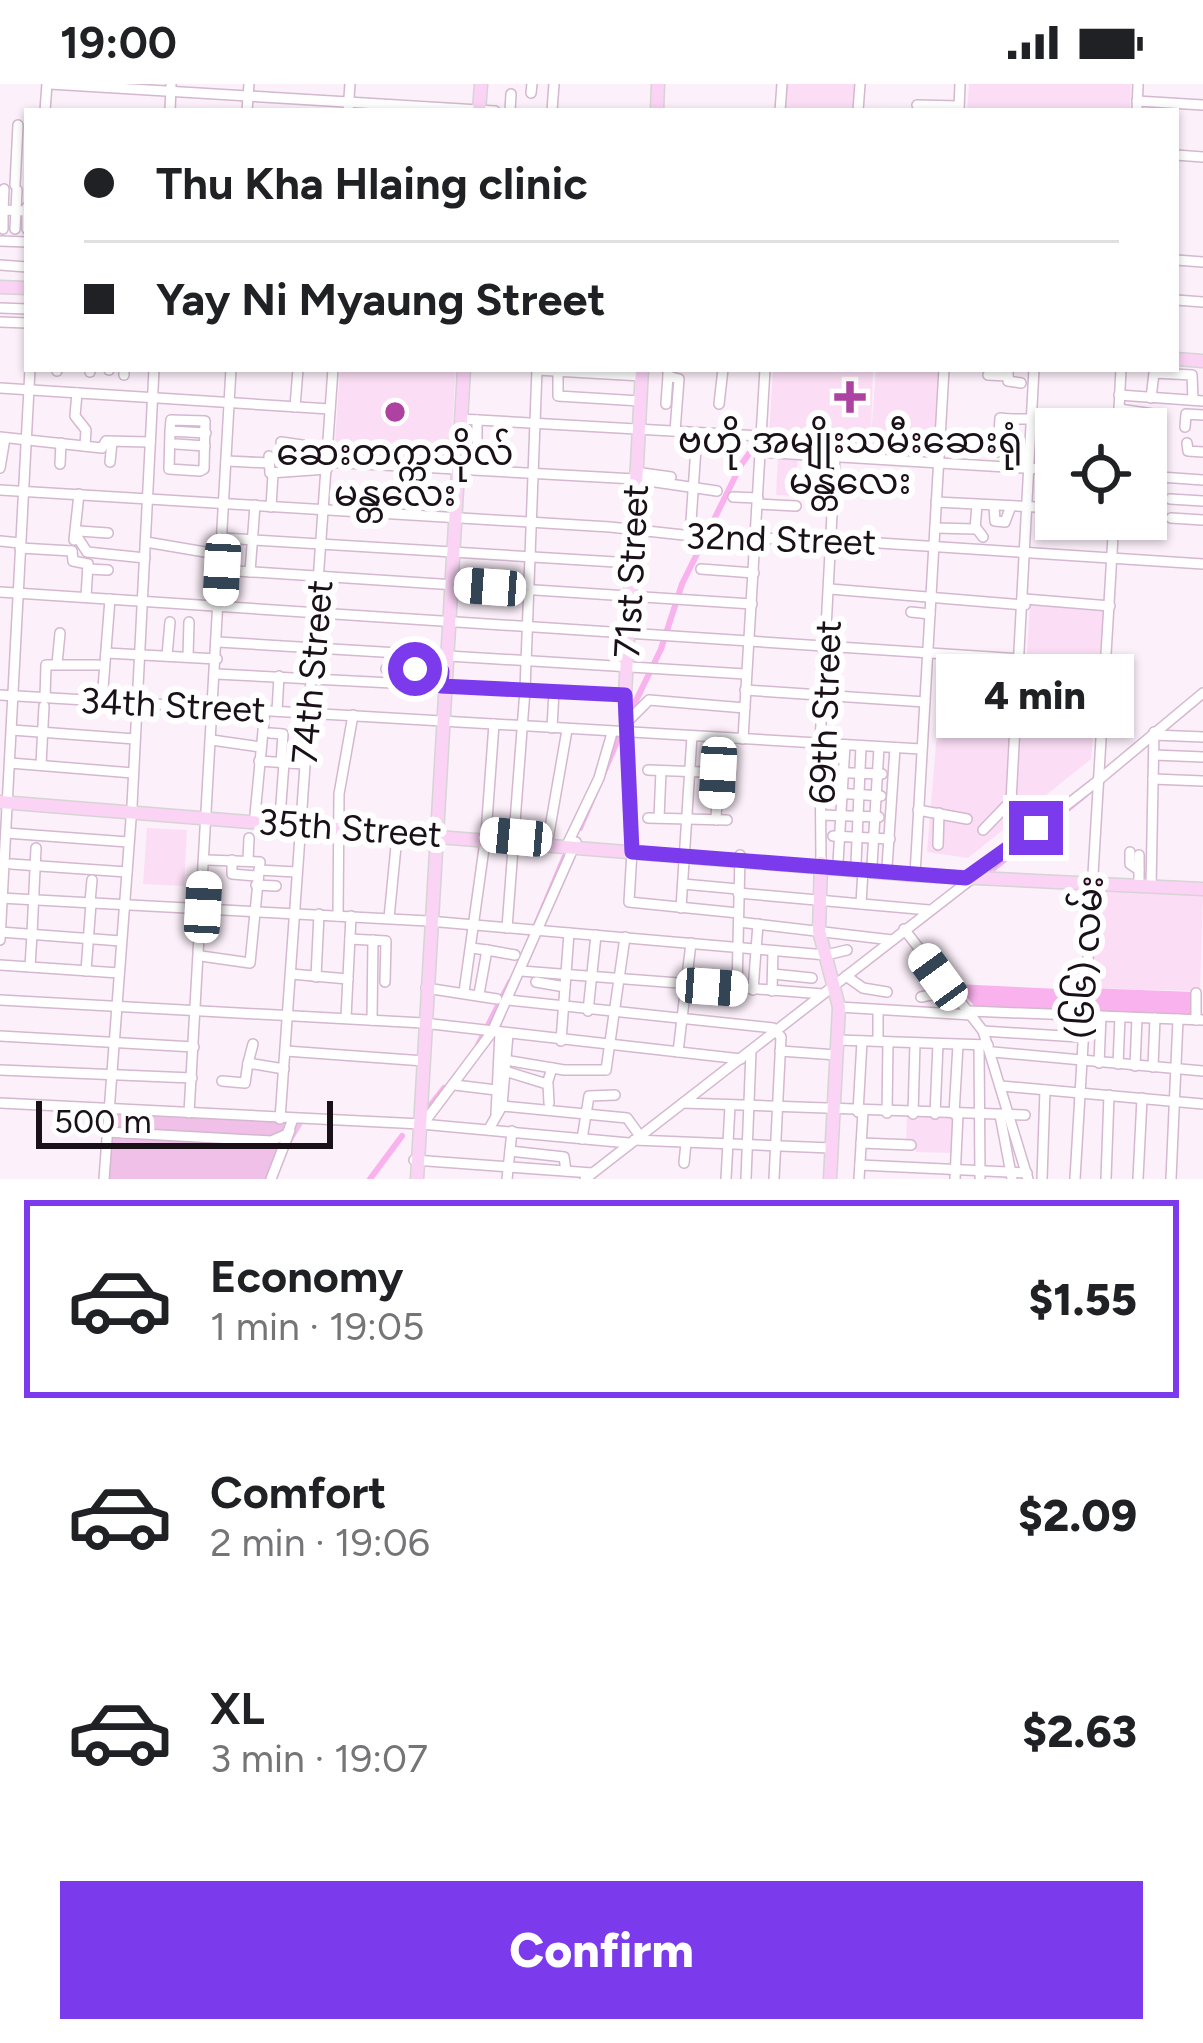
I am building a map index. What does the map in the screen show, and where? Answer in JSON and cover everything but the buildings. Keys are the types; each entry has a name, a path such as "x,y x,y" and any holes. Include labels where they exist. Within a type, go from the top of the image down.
{"main road":[{"path":"415,1179 462,372"},
{"name":"71st Street","path":"632,849 621,730 642,373"},
{"name":"35th Street","path":"4,799 66,813 132,808"},
{"name":"35th Street","path":"4,799 298,820"},
{"name":"35th Street","path":"247,816 915,872 1090,881 1145,879 1203,886"},
{"name":"35th Street","path":"516,839 571,843"},
{"name":"35th Street","path":"821,864 915,872"},
{"name":"69th Street","path":"821,864 819,931 826,956 841,980 830,1179"}],"street":[{"path":"49,84 208,89 248,97 394,108"},
{"path":"247,108 249,84"},
{"path":"349,107 350,84"},
{"path":"916,105 959,108 960,84"},
{"path":"1138,84 1137,106 1203,105"},
{"path":"510,108 511,94"},
{"path":"11,232 20,210 13,189 22,157 18,125"},
{"path":"3,322 4,308"},
{"path":"30,372 12,730 6,746 10,763 4,799 0,936 122,941"},
{"path":"104,1179 132,808 154,372"},
{"path":"190,1110 231,372"},
{"path":"296,407 298,372"},
{"name":"74th Street","path":"271,1179 288,1122 284,1069 298,820 313,677 333,372"},
{"path":"507,928 527,658 537,372"},
{"path":"558,372 558,396 640,401"},
{"path":"600,372 642,373"},
{"path":"719,404 723,372"},
{"path":"742,739 765,372"},
{"path":"915,872 944,372"},
{"path":"988,375 1008,372 1009,382 1021,383"},
{"path":"983,830 1010,806 1028,552 1034,372"},
{"path":"1119,408 1121,372"},
{"path":"1119,395 1151,398 1198,401 1192,375 1154,373 1151,398"},
{"path":"666,404 672,374"},
{"path":"672,374 675,431"},
{"path":"0,388 330,409"},
{"path":"77,393 75,416 86,431 89,462"},
{"path":"189,426 190,400"},
{"path":"1185,428 1186,415 1203,415"},
{"path":"1003,451 1000,418 1033,419"},
{"path":"459,419 697,433 836,457 1035,467"},
{"path":"477,420 477,442"},
{"path":"170,421 189,426 205,421 203,471 169,469 170,421"},
{"path":"689,536 693,482 688,461 697,433"},
{"path":"0,468 2,438 88,447 150,442"},
{"path":"176,444 228,438"},
{"path":"940,441 982,441"},
{"path":"110,462 112,442"},
{"path":"281,442 302,445 302,470"},
{"path":"60,464 62,443"},
{"path":"1186,443 1189,451 1203,452"},
{"name":"69th Street","path":"821,864 820,743 836,457"},
{"path":"227,460 302,470 327,465 635,476 693,482 717,491"},
{"path":"270,464 271,507"},
{"path":"1167,477 1203,479"},
{"path":"835,488 882,489"},
{"name":"32nd Street","path":"0,490 530,522 708,538 833,540 1198,563"},
{"path":"79,494 78,534 72,551 73,561 88,564 86,597"},
{"path":"733,497 796,506"},
{"path":"1170,499 1203,501"},
{"path":"936,502 1035,506"},
{"path":"250,572 255,505"},
{"path":"935,528 979,531 977,505"},
{"path":"1171,518 1203,520"},
{"path":"78,534 108,533"},
{"path":"78,534 88,552 145,558"},
{"path":"224,538 291,537 322,545 632,563"},
{"name":"(၆၆) လမ်း","path":"1075,1179 1079,1037 1113,540"},
{"path":"0,541 72,551"},
{"path":"146,542 205,552"},
{"path":"186,549 186,562"},
{"path":"1198,563 1198,578"},
{"path":"88,568 108,570"},
{"path":"701,568 754,573"},
{"path":"222,570 752,604"},
{"path":"830,589 1110,606"},
{"path":"0,592 1022,658"},
{"path":"102,700 110,599"},
{"path":"910,613 930,614"},
{"path":"167,656 170,622"},
{"path":"188,656 189,622"},
{"path":"58,664 60,634"},
{"path":"218,641 644,664 745,674"},
{"path":"106,653 217,659"},
{"path":"41,765 46,665 98,665"},
{"path":"386,670 444,681 625,699"},
{"path":"216,674 444,681"},
{"path":"278,676 274,733 284,734 280,817"},
{"path":"745,690 925,702"},
{"path":"552,728 554,691"},
{"path":"416,1160 508,1173 566,1171 588,1176 1095,783 1203,693"},
{"name":"34th Street","path":"0,694 45,702 137,701 921,749"},
{"path":"499,1110 494,1032 503,999 521,971 534,930 621,730 649,700 745,707"},
{"path":"247,816 274,711"},
{"path":"338,916 338,802 353,716"},
{"path":"464,992 486,836 494,724"},
{"path":"12,730 135,740"},
{"path":"548,839 567,730"},
{"path":"1154,734 1203,737"},
{"path":"1145,879 1154,734"},
{"path":"681,908 689,735"},
{"path":"212,740 283,763 304,764"},
{"path":"347,745 362,750"},
{"path":"838,863 844,745"},
{"path":"861,746 856,837 864,867"},
{"path":"861,904 864,867 873,838 878,747"},
{"path":"887,867 895,748"},
{"path":"260,752 282,751"},
{"path":"1154,755 1203,757"},
{"path":"10,763 133,773"},
{"path":"648,770 724,773 722,820 654,818 661,771"},
{"path":"820,772 893,775"},
{"path":"1153,779 1203,781"},
{"path":"821,792 892,796"},
{"path":"338,802 351,802"},
{"path":"94,839 96,808"},
{"path":"918,810 967,818"},
{"path":"938,845 939,813"},
{"path":"821,815 891,818"},
{"path":"389,919 398,828"},
{"path":"4,836 128,842"},
{"path":"821,836 890,838"},
{"path":"248,860 249,838"},
{"path":"30,967 36,848"},
{"path":"632,849 629,902 892,940"},
{"path":"1134,854 1130,864 1145,879"},
{"path":"737,989 741,857"},
{"path":"5,859 35,866 127,872"},
{"path":"201,956 250,963 259,860 206,860"},
{"path":"232,860 232,874 257,877 296,872"},
{"path":"257,877 276,886"},
{"path":"86,971 92,880"},
{"path":"683,884 929,910"},
{"path":"1,898 431,921 826,956 847,950"},
{"path":"316,977 319,914"},
{"path":"346,1018 351,916"},
{"path":"753,990 758,924"},
{"path":"904,929 951,991 974,1012 983,1030 1004,1087 1012,1177"},
{"path":"561,1041 569,933"},
{"path":"588,1011 596,935"},
{"path":"506,1065 603,1072 614,1046 626,937"},
{"path":"350,939 386,942 385,982"},
{"path":"372,1020 373,940"},
{"path":"678,1052 691,943"},
{"path":"471,949 515,956"},
{"path":"479,994 487,950"},
{"path":"772,991 773,952"},
{"path":"0,965 119,973"},
{"path":"521,971 566,981"},
{"path":"291,974 348,980"},
{"path":"773,974 812,978"},
{"path":"536,982 592,976 823,994"},
{"path":"841,980 887,992"},
{"path":"27,1002 28,985"},
{"path":"426,988 777,1031"},
{"path":"920,997 951,991"},
{"path":"839,1007 1200,1020 1196,993"},
{"path":"0,1000 424,1024 741,1059"},
{"path":"878,1010 887,1113"},
{"path":"1013,1012 1013,1031"},
{"path":"1039,1034 1040,1014"},
{"path":"1056,1036 1058,1015"},
{"path":"1099,1063 1101,1016"},
{"path":"1118,1064 1120,1017"},
{"path":"1135,1066 1137,1018"},
{"path":"1153,1067 1155,1018"},
{"path":"1171,1179 1178,1019"},
{"path":"983,1030 1079,1037"},
{"path":"774,1179 777,1031"},
{"path":"489,1130 499,1110 506,1065 494,1032"},
{"path":"420,1124 494,1032"},
{"path":"0,1036 194,1047"},
{"path":"859,1179 862,1041"},
{"path":"780,1051 883,1041 987,1047 1078,1061 1203,1071"},
{"path":"913,1114 915,1043"},
{"path":"222,1081 245,1083 254,1044"},
{"path":"935,1114 938,1044"},
{"path":"956,1176 958,1045"},
{"path":"981,1176 981,1072 987,1047"},
{"path":"286,1051 422,1060"},
{"path":"746,1179 752,1051"},
{"path":"71,1072 72,1056"},
{"path":"248,1063 284,1069"},
{"path":"506,1065 548,1084"},
{"path":"549,1103 552,1068"},
{"path":"0,1070 192,1078"},
{"path":"956,1072 996,1070"},
{"path":"455,1085 496,1090"},
{"path":"1004,1087 1203,1104"},
{"path":"1042,1179 1045,1090"},
{"path":"582,1139 593,1094 615,1095"},
{"path":"1106,1179 1109,1095"},
{"path":"1138,1179 1142,1098"},
{"path":"0,1103 190,1110 288,1122 420,1124 582,1139 831,1148"},
{"path":"683,1103 833,1112 1025,1115"},
{"path":"726,1179 730,1106"},
{"path":"534,1133 536,1109"},
{"path":"499,1110 627,1118 635,1140"},
{"path":"107,1132 271,1141 288,1122"},
{"path":"508,1173 512,1131"},
{"path":"983,1137 1009,1136"},
{"path":"860,1165 956,1176 1028,1176 1009,1136"},
{"path":"684,1163 686,1142"},
{"path":"861,1143 911,1145"},
{"path":"510,1150 565,1157 566,1171"}],"shaded area":[{"path":"787,84 856,84 855,108 786,108"},
{"path":"969,84 1131,84 1130,108 967,108"},
{"name":"ဆေးတက္ကသိုလ် မန္တလေး","path":"340,372 456,372 450,462 334,455"},
{"path":"773,372 873,372 871,437 876,372 940,372 935,455 769,435"},
{"path":"778,457 798,458 795,496 776,495"},
{"path":"1030,604 1104,610 1091,759 968,858 927,852 943,660 1026,666"},
{"path":"147,828 187,830 184,886 143,884"},
{"path":"1098,889 1203,895 1200,991 1086,988"},
{"path":"956,984 1081,990 1079,1011 974,1006"},
{"path":"1086,988 1195,992 1194,1016 1085,1012"},
{"path":"109,1108 305,1120 270,1179 105,1179"},
{"path":"907,1115 956,1118 953,1153 916,1152 916,1142 906,1140"}],"waterway":[{"path":"630,713 661,649 682,584 741,465 753,448 759,449"},
{"path":"580,828 622,730"},
{"path":"994,870 1086,796"},
{"path":"533,932 565,856"},
{"path":"478,1045 510,982"},
{"path":"429,1107 444,1088"},
{"path":"370,1179 402,1136"}],"place":[{"name":"ဗဟို အမျိုးသမီးဆေးရုံ မန္တလေး","path":"850,397"},
{"name":"ဆေးတက္ကသိုလ် မန္တလေး","path":"395,412"}],"route":[{"path":"415,669 442,671 441,686 625,695 632,852 966,878 1036,828"}]}
